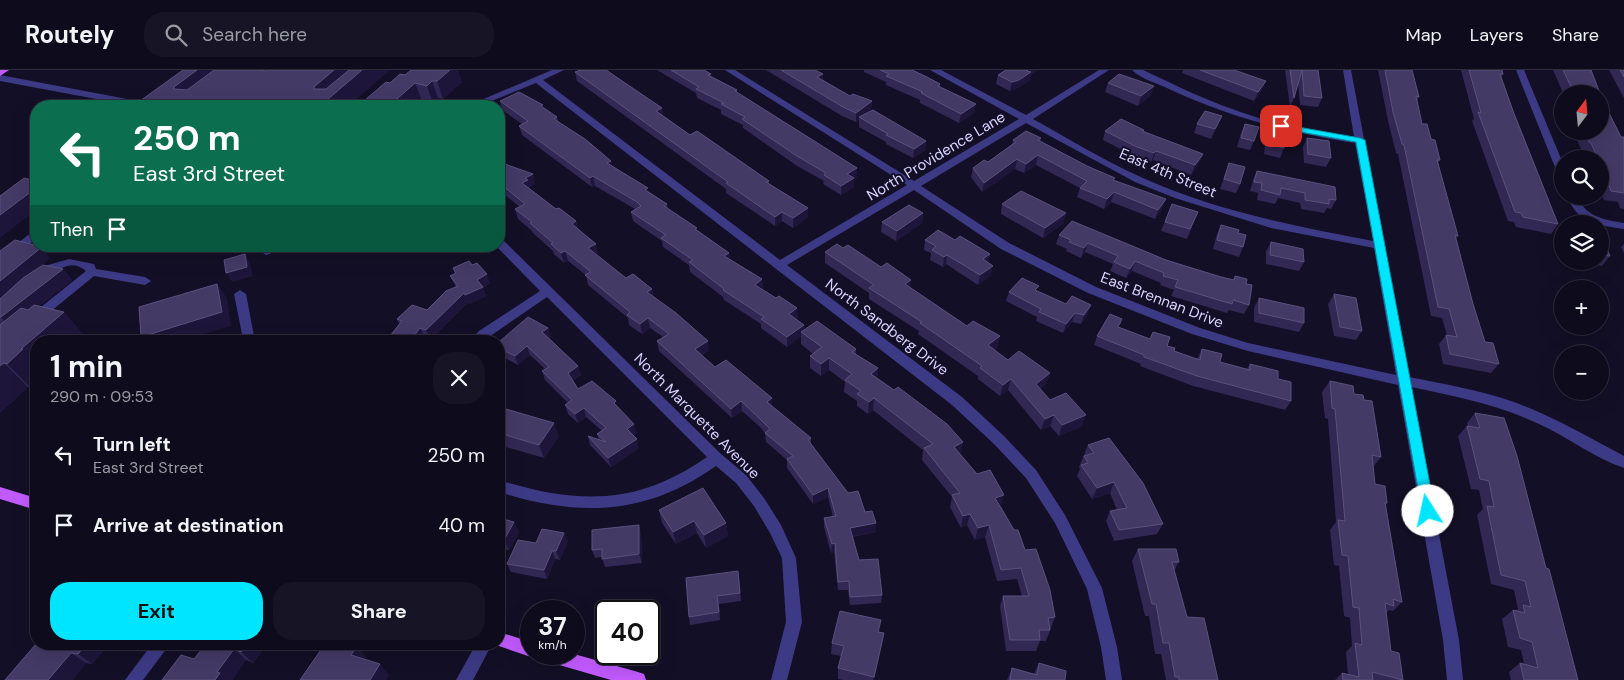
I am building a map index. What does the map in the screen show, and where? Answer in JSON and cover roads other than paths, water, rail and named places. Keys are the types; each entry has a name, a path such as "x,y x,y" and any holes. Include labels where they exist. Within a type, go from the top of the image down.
{"main road":[{"path":"0,73 5,70"},
{"path":"0,493 30,502"},
{"path":"505,641 520,645"},
{"path":"585,665 638,680"}],"street":[{"path":"487,100 560,70"},
{"name":"East Brennan Drive","path":"729,70 915,186 1005,246 1092,290 1196,332 1248,347 1319,364 1463,393 1510,406 1544,420 1624,462"},
{"name":"East 4th Street","path":"934,70 1139,180 1196,202 1271,225 1380,246"},
{"name":"North Providence Lane","path":"779,265 915,186 1105,70"},
{"path":"1136,70 1238,114 1293,129 1360,140"},
{"path":"1347,70 1406,382 1451,640 1455,680"},
{"path":"1520,70 1554,153"},
{"path":"0,78 116,100"},
{"name":"North Sandberg Drive","path":"537,80 957,401 999,440 1031,474 1060,519 1094,588 1109,647 1114,680"},
{"path":"1577,205 1586,214 1608,224 1624,226"},
{"path":"0,263 30,239"},
{"name":"North Marquette Avenue","path":"505,249 716,458 741,479 760,502 776,529 789,558 794,622 779,680"},
{"path":"29,286 50,268 63,263 76,262 90,267 92,272"},
{"path":"23,328 92,272 145,281"},
{"path":"483,335 548,291"},
{"path":"240,294 248,335"},
{"path":"505,488 524,495 577,503 608,502 640,497 666,488 693,474 716,458"},
{"path":"133,680 157,650"},
{"path":"464,680 481,650"}]}
